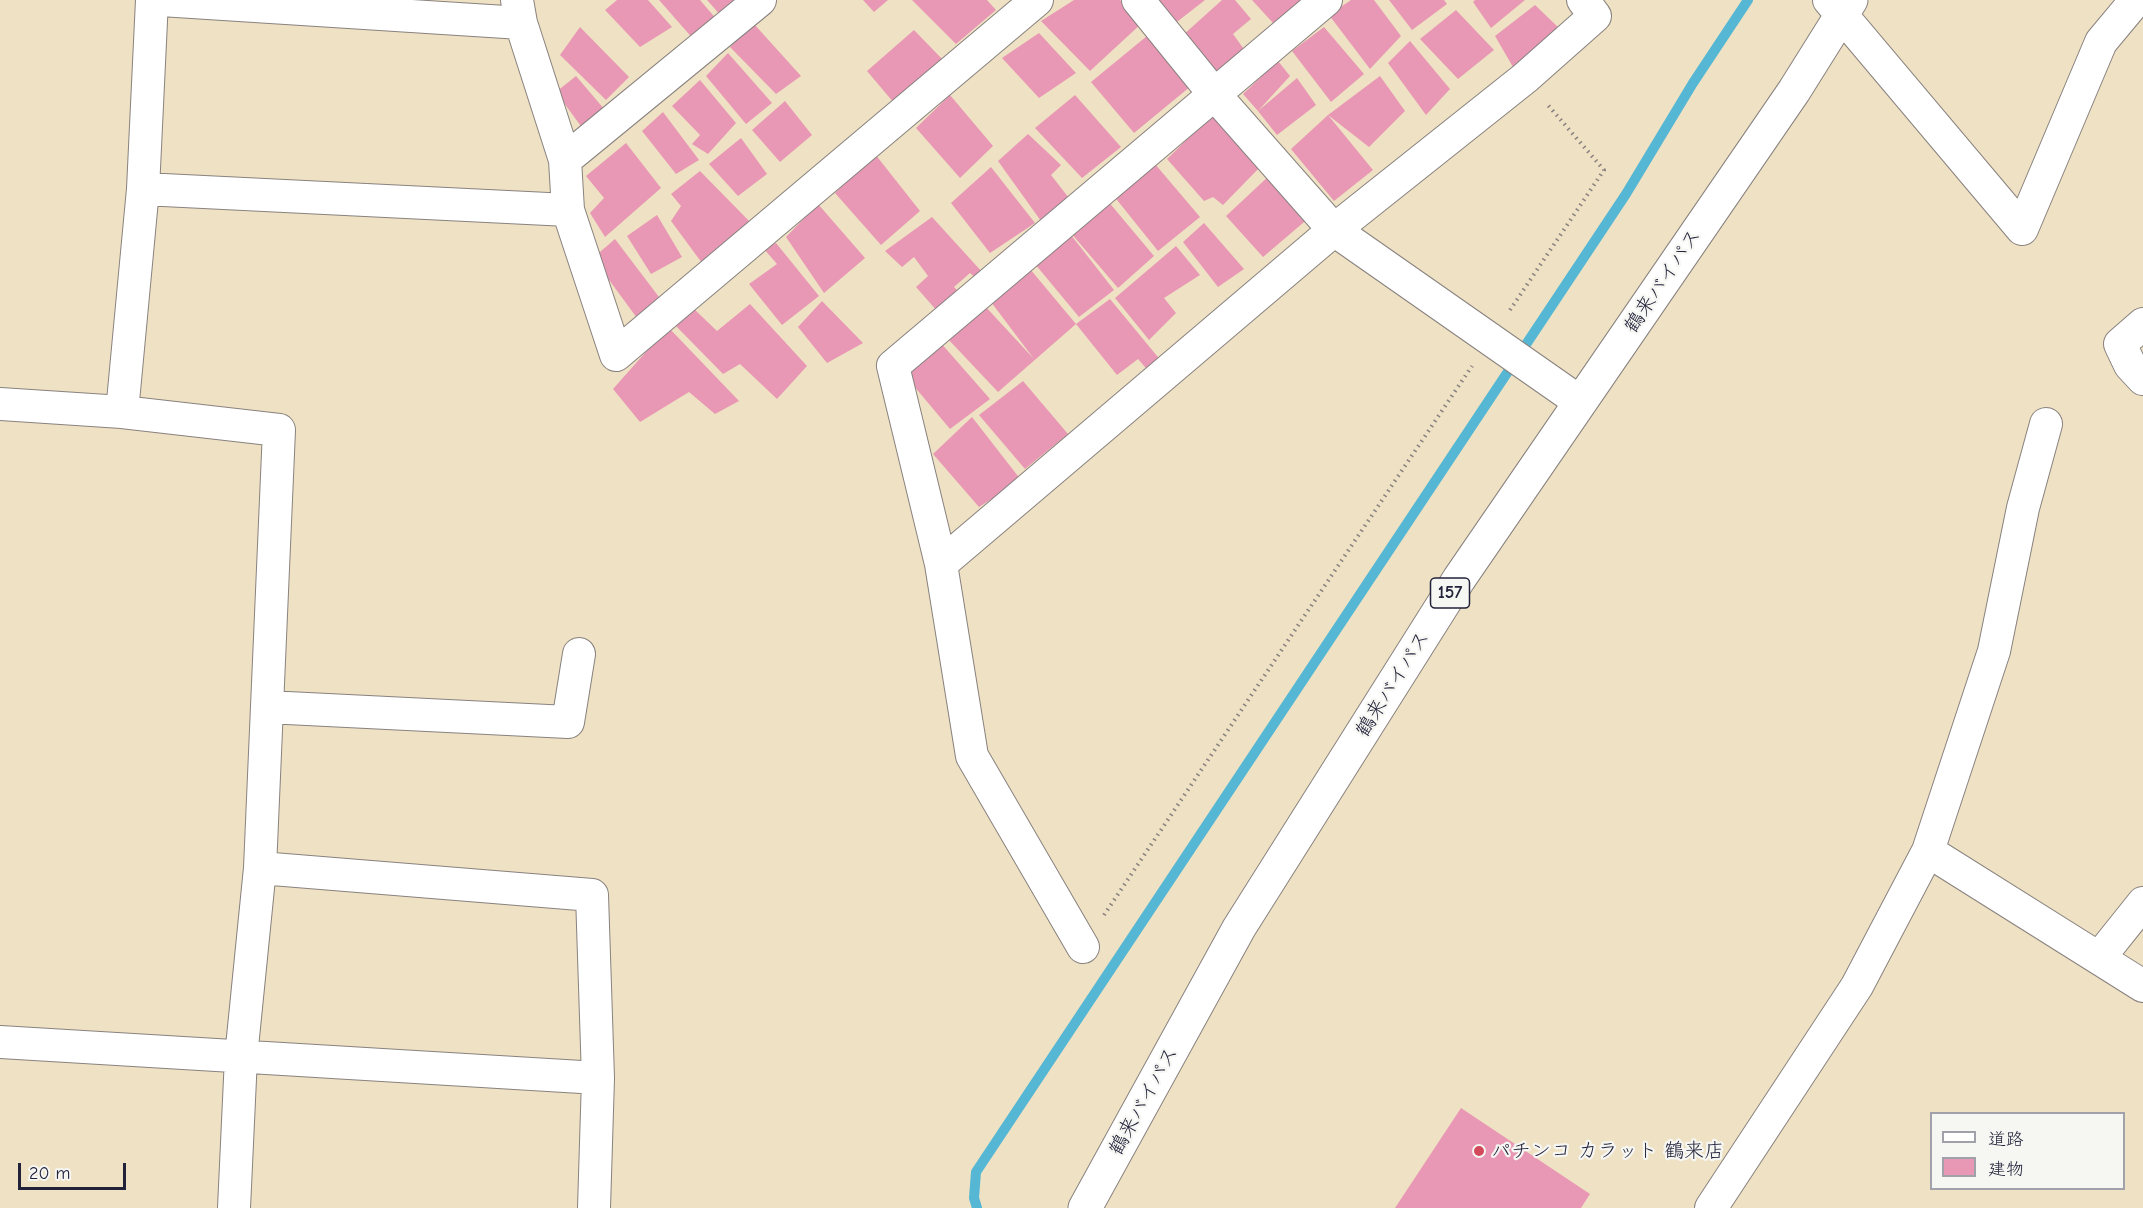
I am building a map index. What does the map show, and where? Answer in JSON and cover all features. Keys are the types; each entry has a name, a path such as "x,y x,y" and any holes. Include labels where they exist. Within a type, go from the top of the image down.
{"highway":[{"name":"鶴来バイパス","path":"1085,1208 1239,928 1459,579 1794,91 1840,5"}],"street":[{"path":"122,412 143,189 152,0"},
{"path":"161,0 519,11 565,160 568,210 616,355 1037,0"},
{"path":"565,160 759,0"},
{"path":"1138,0 1215,95 1334,230 1581,402"},
{"path":"1083,947 972,756 942,564 893,366 1326,0"},
{"path":"942,564 1334,230 1525,78 1595,16 1582,0"},
{"path":"1840,5 2022,229 2102,42 2136,0"},
{"path":"143,189 568,210"},
{"path":"2143,324 2120,344 2130,365 2143,379"},
{"path":"0,404 122,412 279,430 260,868 242,1057 234,1208"},
{"path":"1712,1208 1857,986 1928,851 1994,651 2022,507 2046,424"},
{"path":"267,707 568,722 579,654"},
{"path":"1928,851 2143,986"},
{"path":"260,868 592,895 598,1078 594,1208"},
{"path":"2099,958 2143,903"},
{"path":"0,1042 598,1078"}],"path":[{"path":"1504,320 1604,170 1525,78"},
{"path":"1083,947 1477,359"}],"building":[{"path":"617,0 648,0 672,27 640,47 605,10"},
{"path":"659,0 700,0 718,21 695,41"},
{"path":"707,0 740,0 722,17"},
{"path":"863,0 888,0 874,12"},
{"path":"912,0 987,0 996,10 956,44"},
{"path":"1074,0 1120,0 1142,23 1090,71 1041,21"},
{"path":"1152,0 1205,0 1173,25"},
{"path":"1222,0 1235,0 1251,19 1233,34 1246,52 1212,77 1182,36"},
{"path":"1252,0 1302,0 1273,23"},
{"path":"1351,0 1374,0 1401,36 1370,69 1329,15"},
{"path":"1389,0 1444,0 1447,4 1412,30"},
{"path":"1475,0 1525,0 1491,28 1473,2"},
{"path":"1535,5 1559,28 1513,67 1495,36"},
{"path":"1456,10 1494,50 1458,79 1420,39"},
{"path":"754,24 801,76 776,94 730,47"},
{"path":"580,27 629,77 606,100 560,55"},
{"path":"1324,27 1364,74 1331,102 1292,51"},
{"path":"914,30 944,61 894,103 867,71"},
{"path":"1039,33 1076,73 1039,98 1002,58"},
{"path":"1147,36 1191,86 1134,133 1091,82"},
{"path":"1410,41 1450,89 1426,115 1388,63"},
{"path":"728,53 772,103 746,124 706,76"},
{"path":"1278,61 1290,76 1258,111 1243,94"},
{"path":"576,76 605,110 583,129 556,92"},
{"path":"1380,76 1405,111 1369,147 1328,115"},
{"path":"1297,78 1316,105 1277,135 1258,111"},
{"path":"700,80 736,123 708,154 692,144 700,135 672,106"},
{"path":"950,95 993,146 960,178 916,128"},
{"path":"1075,95 1121,147 1082,178 1035,128"},
{"path":"785,101 812,135 780,162 752,130"},
{"path":"663,112 699,160 676,174 642,131"},
{"path":"1214,113 1262,165 1223,205 1213,197 1204,201 1167,159"},
{"path":"1328,115 1373,170 1334,201 1291,149"},
{"path":"1028,134 1061,165 1051,175 1069,198 1041,221 998,161"},
{"path":"741,138 767,174 738,196 709,164"},
{"path":"626,143 661,188 605,237 590,213 604,198 586,176"},
{"path":"875,154 920,211 881,245 835,193"},
{"path":"1155,164 1200,217 1158,251 1113,195"},
{"path":"991,167 1035,223 990,253 951,203"},
{"path":"700,171 751,223 702,263 671,221 681,206 671,194"},
{"path":"1271,174 1310,217 1263,257 1226,216"},
{"path":"1107,200 1154,256 1118,288 1070,232"},
{"path":"818,204 865,258 824,293 786,237"},
{"path":"657,215 682,257 651,274 627,236"},
{"path":"932,217 983,273 978,280 970,273 954,287 961,294 938,312 916,287 928,276 914,257 902,267 885,251"},
{"path":"1204,223 1244,269 1218,287 1183,242"},
{"path":"1071,235 1114,290 1079,317 1035,264"},
{"path":"615,239 662,301 637,318 593,258"},
{"path":"776,243 819,296 782,325 749,284 777,264 764,249"},
{"path":"1176,246 1200,275 1164,298 1176,313 1149,340 1115,298"},
{"path":"1030,269 1076,324 998,392 947,338 984,305 1034,359 991,302"},
{"path":"1110,299 1162,362 1151,374 1138,359 1117,375 1076,324"},
{"path":"822,301 863,343 827,363 798,327"},
{"path":"750,304 807,366 777,399 740,364 723,374 674,324 693,308 717,331"},
{"path":"668,327 739,401 715,414 689,392 640,422 613,389"},
{"path":"940,342 990,399 950,429 903,373"},
{"path":"1023,381 1068,434 1025,469 979,415"},
{"path":"972,417 1021,480 979,507 933,454"},
{"name":"パチンコ カラット 鶴来店","path":"1461,1108 1590,1194 1581,1208 1395,1208"}],"waterway":[{"path":"977,1208 974,1198 976,1172 1626,194 1693,83 1748,0"}],"place":[{"name":"パチンコ カラット 鶴来店","path":"1479,1151"}]}
